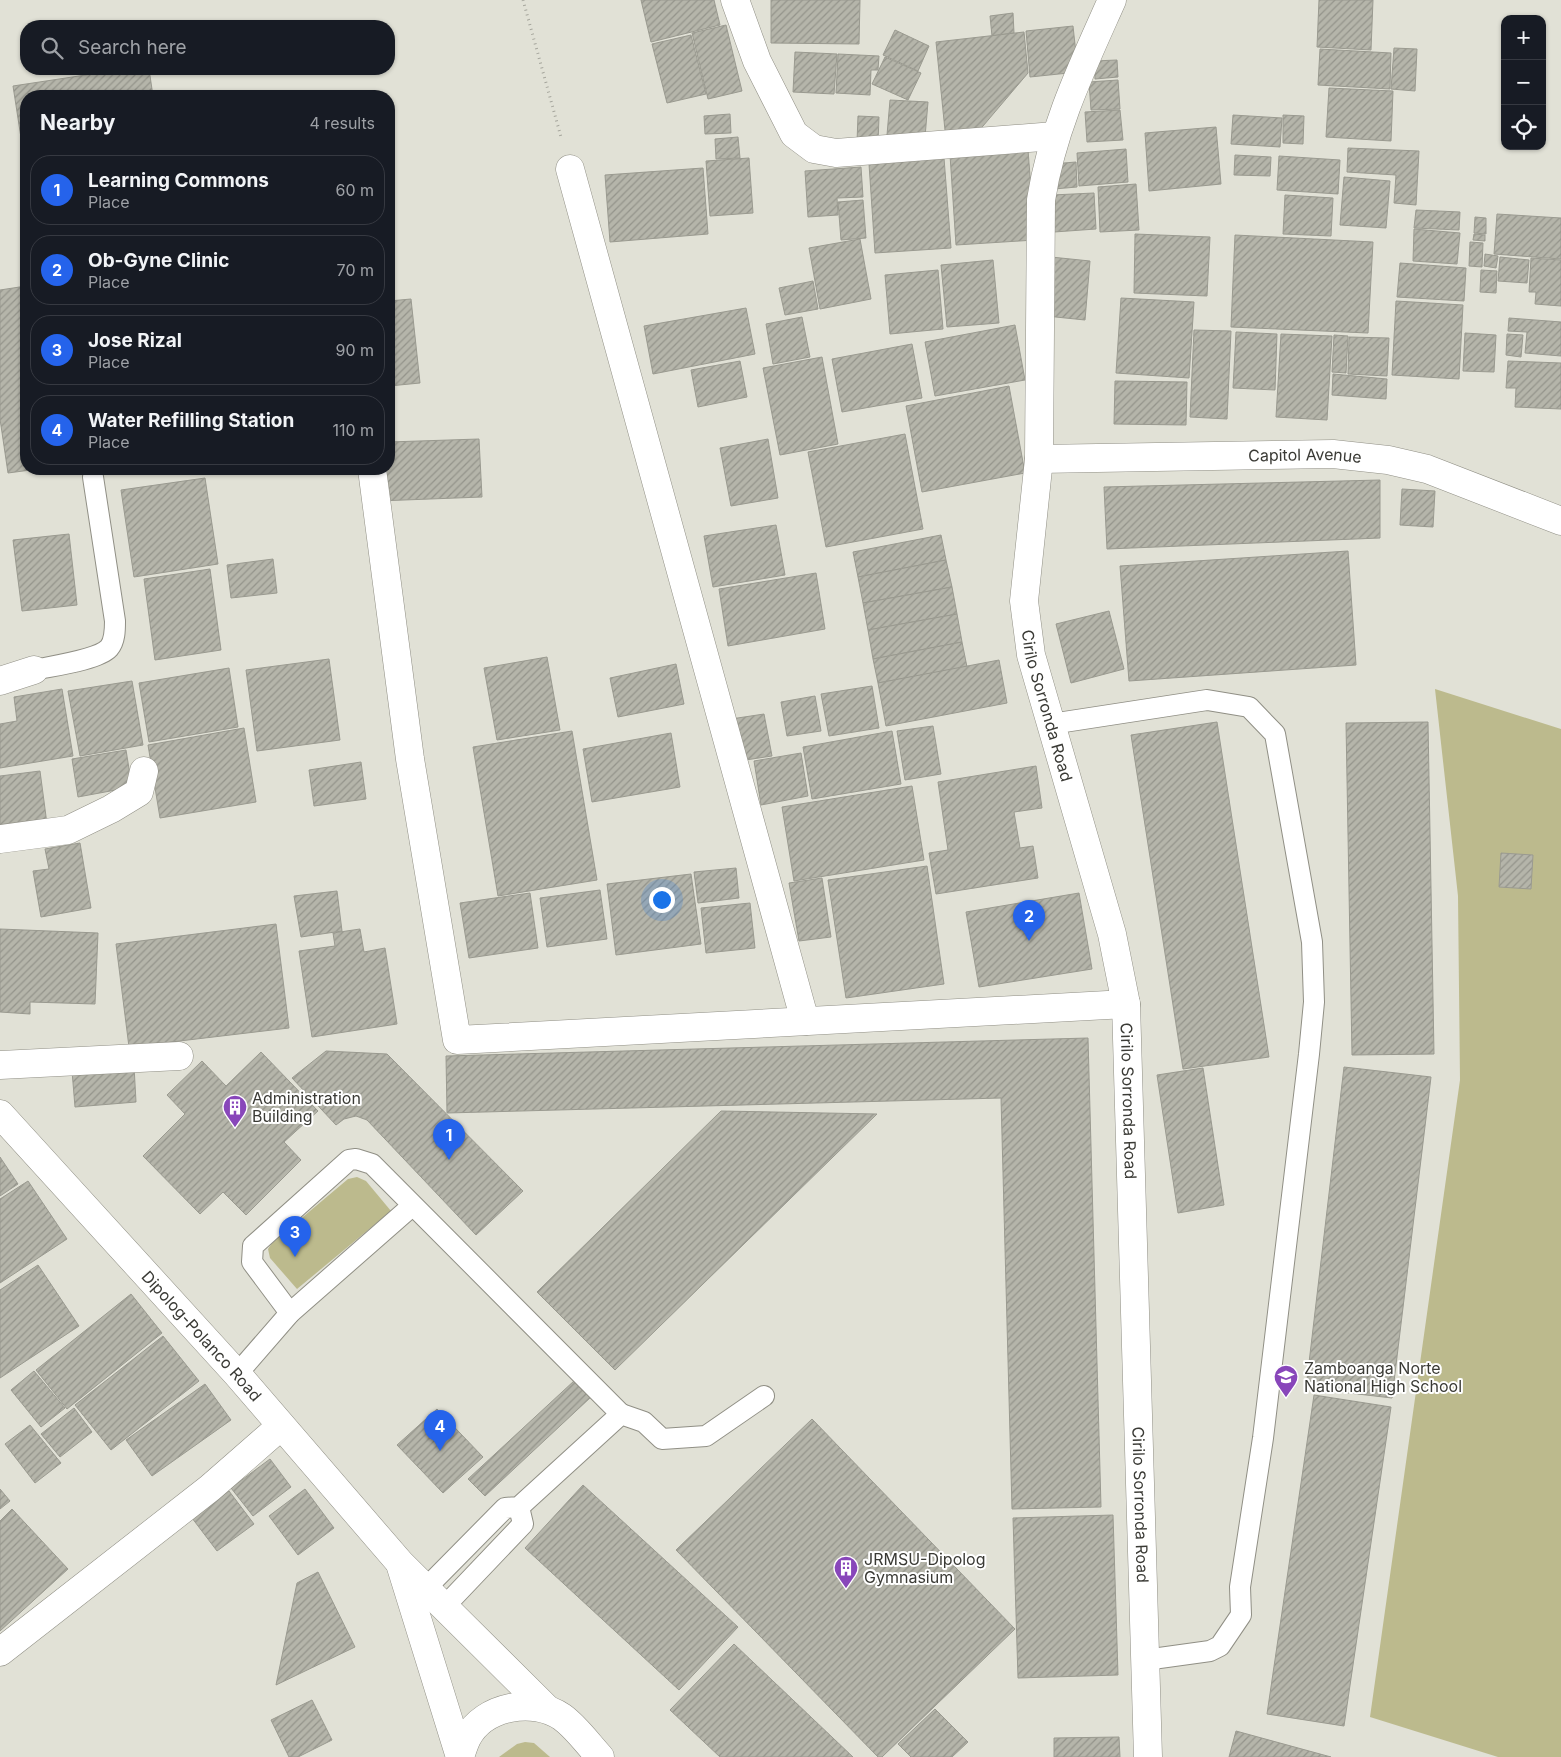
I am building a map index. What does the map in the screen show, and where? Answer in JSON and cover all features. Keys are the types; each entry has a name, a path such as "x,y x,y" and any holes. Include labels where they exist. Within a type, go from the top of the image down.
{"main road":[{"path":"736,0 757,61 794,134 814,149 836,153 1055,136"},
{"name":"Cirilo Sorronda Road","path":"1112,0 1071,92 1055,136 1046,168 1041,200 1039,459 1024,601 1031,655 1112,934 1126,1004 1148,1757"},
{"path":"570,169 805,1021"},
{"name":"Capitol Avenue","path":"1039,459 1333,454 1388,460 1427,469 1561,521"},
{"path":"373,475 410,759 457,1040 1126,1004"},
{"path":"0,681 34,670"},
{"path":"0,838 68,830 111,810 139,792 144,771"},
{"path":"0,1065 179,1056"},
{"name":"Dipolog-Polanco Road","path":"0,1114 237,1374 400,1563 546,1708"},
{"path":"0,1652 223,1478 281,1426"},
{"path":"400,1563 460,1757"},
{"path":"460,1757 467,1737 480,1723 503,1710 523,1705 546,1708 564,1718 600,1757"}],"lane":[{"path":"34,670 99,655 110,647 114,635 115,621 93,476"},
{"path":"1051,724 1207,700 1249,707 1275,734 1312,942 1314,1002 1309,1054 1263,1438 1240,1587 1240,1615 1220,1646 1210,1651 1145,1660"},
{"path":"290,1312 252,1262 252,1246 349,1160 356,1159 372,1164 621,1414 644,1422 662,1438 706,1436 764,1396"},
{"path":"237,1374 290,1312 412,1206"},
{"path":"435,1598 523,1524 519,1507 621,1414"}],"path":[{"path":"524,0 570,169"}],"shaded area":[{"path":"1435,689 1561,729 1561,1757 1498,1757 1370,1717 1460,1080 1458,896"},
{"path":"357,1177 366,1181 391,1211 297,1289 270,1258 268,1249 272,1243 348,1179"},
{"path":"525,1742 534,1743 550,1757 499,1757 517,1744"}],"building":[{"path":"641,0 714,0 720,25 651,42"},
{"path":"771,0 860,0 859,44 771,43"},
{"path":"1319,0 1373,0 1371,50 1317,47"},
{"path":"1013,13 1014,33 992,36 990,16"},
{"path":"726,25 742,91 708,99 692,33"},
{"path":"1073,26 1078,72 1030,77 1026,31"},
{"path":"895,30 929,46 918,71 883,55"},
{"path":"1024,32 1028,73 972,139 946,140 936,42"},
{"path":"691,35 706,94 667,103 652,44"},
{"path":"1394,48 1417,49 1415,91 1391,89"},
{"path":"1320,49 1391,53 1390,89 1318,85"},
{"path":"795,52 837,54 834,94 793,92"},
{"path":"838,54 879,56 878,70 871,70 870,95 836,93"},
{"path":"885,57 921,73 908,100 872,84"},
{"path":"1117,60 1118,77 1095,79 1094,61"},
{"path":"85,75 150,75 152,90 20,90 20,131 13,86"},
{"path":"1118,80 1120,109 1091,110 1089,82"},
{"path":"1329,88 1393,91 1391,141 1326,137"},
{"path":"890,100 928,102 925,137 887,135"},
{"path":"1120,110 1123,140 1087,142 1085,112"},
{"path":"730,114 731,133 705,134 704,116"},
{"path":"1233,115 1282,118 1280,147 1231,144"},
{"path":"1283,115 1304,116 1303,144 1283,143"},
{"path":"858,116 879,117 878,143 857,142"},
{"path":"1216,127 1221,184 1149,191 1145,133"},
{"path":"738,137 740,158 716,159 715,139"},
{"path":"1348,148 1419,151 1416,205 1394,203 1396,175 1347,172"},
{"path":"1126,149 1128,182 1079,186 1077,153"},
{"path":"1028,150 1035,240 956,245 950,155"},
{"path":"1235,155 1271,157 1270,176 1234,175"},
{"path":"1279,156 1340,160 1338,194 1277,190"},
{"path":"749,158 753,213 710,216 706,161"},
{"path":"944,158 951,248 875,253 869,164"},
{"path":"1076,162 1077,187 1054,189 1052,164"},
{"path":"861,167 863,197 837,198 838,215 808,217 805,171"},
{"path":"703,168 708,234 610,242 605,175"},
{"path":"1344,177 1390,181 1386,228 1340,225"},
{"path":"1136,184 1139,230 1100,232 1098,187"},
{"path":"1094,193 1096,229 1054,232 1052,195"},
{"path":"1285,195 1333,198 1331,236 1283,234"},
{"path":"863,200 866,238 841,240 838,202"},
{"path":"1416,210 1460,212 1459,230 1414,228"},
{"path":"1497,214 1561,218 1561,259 1494,254"},
{"path":"1475,217 1486,218 1486,234 1474,233"},
{"path":"1414,229 1460,233 1457,264 1413,261"},
{"path":"1135,234 1210,237 1207,296 1134,293"},
{"path":"1474,234 1485,235 1485,241 1473,240"},
{"path":"1235,235 1373,242 1368,333 1231,327"},
{"path":"860,239 871,299 820,309 809,248"},
{"path":"1470,242 1483,243 1482,267 1469,266"},
{"path":"1485,254 1498,256 1496,268 1484,266"},
{"path":"1051,257 1090,261 1085,320 1046,316"},
{"path":"1500,257 1529,260 1527,283 1498,281"},
{"path":"1531,258 1561,260 1561,306 1535,304 1536,292 1529,292"},
{"path":"993,260 999,323 947,327 941,265"},
{"path":"1400,263 1466,268 1464,301 1397,297"},
{"path":"938,270 943,329 890,334 885,275"},
{"path":"1481,270 1497,271 1496,293 1480,292"},
{"path":"813,281 818,309 785,315 779,288"},
{"path":"20,287 20,471 8,473 0,419 0,290"},
{"path":"1121,298 1194,302 1189,378 1116,373"},
{"path":"411,299 420,383 395,385 395,300"},
{"path":"1396,301 1463,305 1459,379 1392,375"},
{"path":"746,308 755,354 653,374 644,326"},
{"path":"802,317 810,357 773,364 766,324"},
{"path":"1509,318 1561,322 1561,356 1525,353 1527,332 1508,331"},
{"path":"1015,325 1025,380 935,396 925,342"},
{"path":"1194,330 1231,331 1227,419 1190,417"},
{"path":"1236,332 1277,334 1275,390 1233,388"},
{"path":"1465,333 1496,335 1494,372 1463,371"},
{"path":"1281,334 1332,336 1327,420 1276,417"},
{"path":"1507,334 1523,335 1521,357 1506,355"},
{"path":"1334,335 1348,336 1346,373 1332,372"},
{"path":"1349,337 1389,338 1387,376 1348,374"},
{"path":"912,344 922,398 842,412 832,359"},
{"path":"822,357 838,444 780,455 763,368"},
{"path":"740,361 747,397 698,407 691,370"},
{"path":"1508,361 1561,363 1561,409 1515,407 1516,388 1506,388"},
{"path":"1333,374 1387,379 1386,399 1332,395"},
{"path":"1115,381 1187,382 1186,425 1114,424"},
{"path":"1009,386 1025,473 922,492 906,406"},
{"path":"905,434 923,529 826,547 808,452"},
{"path":"479,439 482,497 378,501 377,475 395,475 395,442"},
{"path":"768,439 778,498 731,506 720,448"},
{"path":"205,478 218,564 134,577 121,490"},
{"path":"1380,480 1380,538 1107,549 1104,487"},
{"path":"1402,489 1435,491 1433,527 1400,525"},
{"path":"776,525 785,575 713,587 704,536"},
{"path":"69,534 77,605 22,611 13,540"},
{"path":"941,535 946,560 858,577 853,552"},
{"path":"1348,551 1356,665 1129,681 1120,566"},
{"path":"273,559 277,593 231,598 227,565"},
{"path":"946,560 952,587 863,603 858,577"},
{"path":"210,569 221,650 155,660 144,579"},
{"path":"816,573 825,629 728,646 719,589"},
{"path":"952,587 957,614 868,630 863,603"},
{"path":"1109,611 1124,669 1071,683 1056,624"},
{"path":"957,614 962,642 873,659 868,630"},
{"path":"962,642 967,667 878,683 873,659"},
{"path":"547,657 560,730 497,740 484,668"},
{"path":"329,659 340,740 257,751 246,670"},
{"path":"999,660 1007,703 886,726 878,683"},
{"path":"676,664 684,704 618,717 610,678"},
{"path":"229,668 238,727 149,742 139,683"},
{"path":"132,681 143,745 80,756 68,691"},
{"path":"872,686 879,728 829,736 821,694"},
{"path":"62,689 73,756 0,768 0,724 17,721 14,697"},
{"path":"815,696 821,731 787,736 781,702"},
{"path":"764,714 772,756 739,761 731,719"},
{"path":"1217,722 1269,1057 1183,1069 1131,735"},
{"path":"1428,722 1434,1054 1352,1055 1346,723"},
{"path":"933,726 941,774 905,780 897,731"},
{"path":"244,728 256,802 160,818 148,745"},
{"path":"572,731 597,880 498,896 473,747"},
{"path":"892,731 901,784 812,799 803,747"},
{"path":"671,733 680,787 592,802 583,749"},
{"path":"126,750 132,787 78,797 72,759"},
{"path":"801,753 808,796 761,805 754,761"},
{"path":"361,762 366,799 314,806 309,770"},
{"path":"1036,766 1042,808 1014,812 1020,848 1033,846 1038,878 936,894 929,853 948,850 938,782"},
{"path":"40,771 47,824 0,830 0,776"},
{"path":"912,786 924,860 794,881 782,807"},
{"path":"80,843 91,908 41,917 33,871 49,869 45,849"},
{"path":"1501,853 1533,855 1531,889 1499,887"},
{"path":"927,866 944,984 846,998 828,880"},
{"path":"736,868 739,898 698,903 694,872"},
{"path":"691,874 701,944 616,955 607,884"},
{"path":"822,878 831,937 799,941 789,883"},
{"path":"600,890 607,939 547,947 540,898"},
{"path":"337,891 342,931 301,937 294,896"},
{"path":"530,893 538,948 469,958 460,903"},
{"path":"1079,893 1092,969 979,987 966,912"},
{"path":"750,903 755,948 706,953 701,908"},
{"path":"276,924 289,1028 129,1047 116,944"},
{"path":"0,929 98,933 95,1004 30,1002 30,1014 0,1012"},
{"path":"360,929 364,952 385,948 397,1024 312,1037 299,951 335,946 333,933"},
{"path":"1088,1038 1101,1507 1012,1509 1001,1098 447,1113 446,1056"},
{"path":"326,1051 387,1054 523,1191 476,1235 367,1120 356,1116 344,1119 336,1125 292,1078"},
{"name":"Administration Building","path":"261,1052 318,1111 284,1142 301,1160 246,1215 223,1192 200,1214 143,1156 185,1114 167,1095 202,1061 226,1086"},
{"path":"134,1066 136,1102 75,1107 72,1071"},
{"path":"1344,1067 1431,1077 1392,1398 1306,1388"},
{"path":"1203,1068 1224,1205 1178,1213 1157,1075"},
{"path":"721,1111 877,1114 615,1370 537,1292"},
{"path":"0,1157 18,1184 0,1196"},
{"path":"28,1181 67,1239 0,1283 0,1199"},
{"path":"38,1265 79,1326 0,1378 0,1290"},
{"path":"131,1294 162,1333 67,1409 36,1370"},
{"path":"163,1336 199,1381 111,1450 75,1405"},
{"path":"34,1371 65,1408 41,1427 11,1390"},
{"path":"575,1380 591,1397 485,1496 468,1479"},
{"path":"205,1384 231,1420 152,1476 126,1440"},
{"path":"1314,1395 1391,1407 1344,1726 1267,1714"},
{"path":"74,1408 92,1432 60,1457 41,1434"},
{"path":"437,1409 483,1457 443,1493 397,1445"},
{"name":"JRMSU-Dipolog Gymnasium","path":"812,1419 1015,1629 882,1757 878,1757 676,1550"},
{"path":"30,1425 61,1463 35,1483 5,1444"},
{"path":"270,1459 291,1487 253,1516 231,1488"},
{"path":"583,1485 738,1627 679,1690 525,1548"},
{"path":"0,1489 10,1501 0,1509"},
{"path":"305,1489 334,1528 298,1555 269,1516"},
{"path":"229,1491 254,1524 217,1551 192,1518"},
{"path":"12,1509 68,1569 0,1631 0,1521"},
{"path":"1113,1515 1118,1675 1018,1678 1013,1518"},
{"path":"318,1572 355,1647 276,1685 297,1583"},
{"path":"734,1644 853,1757 720,1757 670,1710"},
{"path":"312,1700 332,1740 298,1757 289,1757 271,1720"},
{"path":"935,1709 968,1742 952,1757 911,1757 898,1744"},
{"path":"1236,1731 1331,1757 1229,1757"},
{"path":"1119,1737 1120,1757 1054,1757 1054,1738"}],"place":[{"name":"Ob-Gyne Clinic","path":"1029,941"},
{"name":"Administration Building","path":"235,1128"},
{"name":"Learning Commons","path":"449,1160"},
{"name":"Jose Rizal","path":"295,1257"},
{"name":"Zamboanga Norte National High School","path":"1286,1398"},
{"name":"Water Refilling Station","path":"440,1451"},
{"name":"JRMSU-Dipolog Gymnasium","path":"846,1589"}]}
